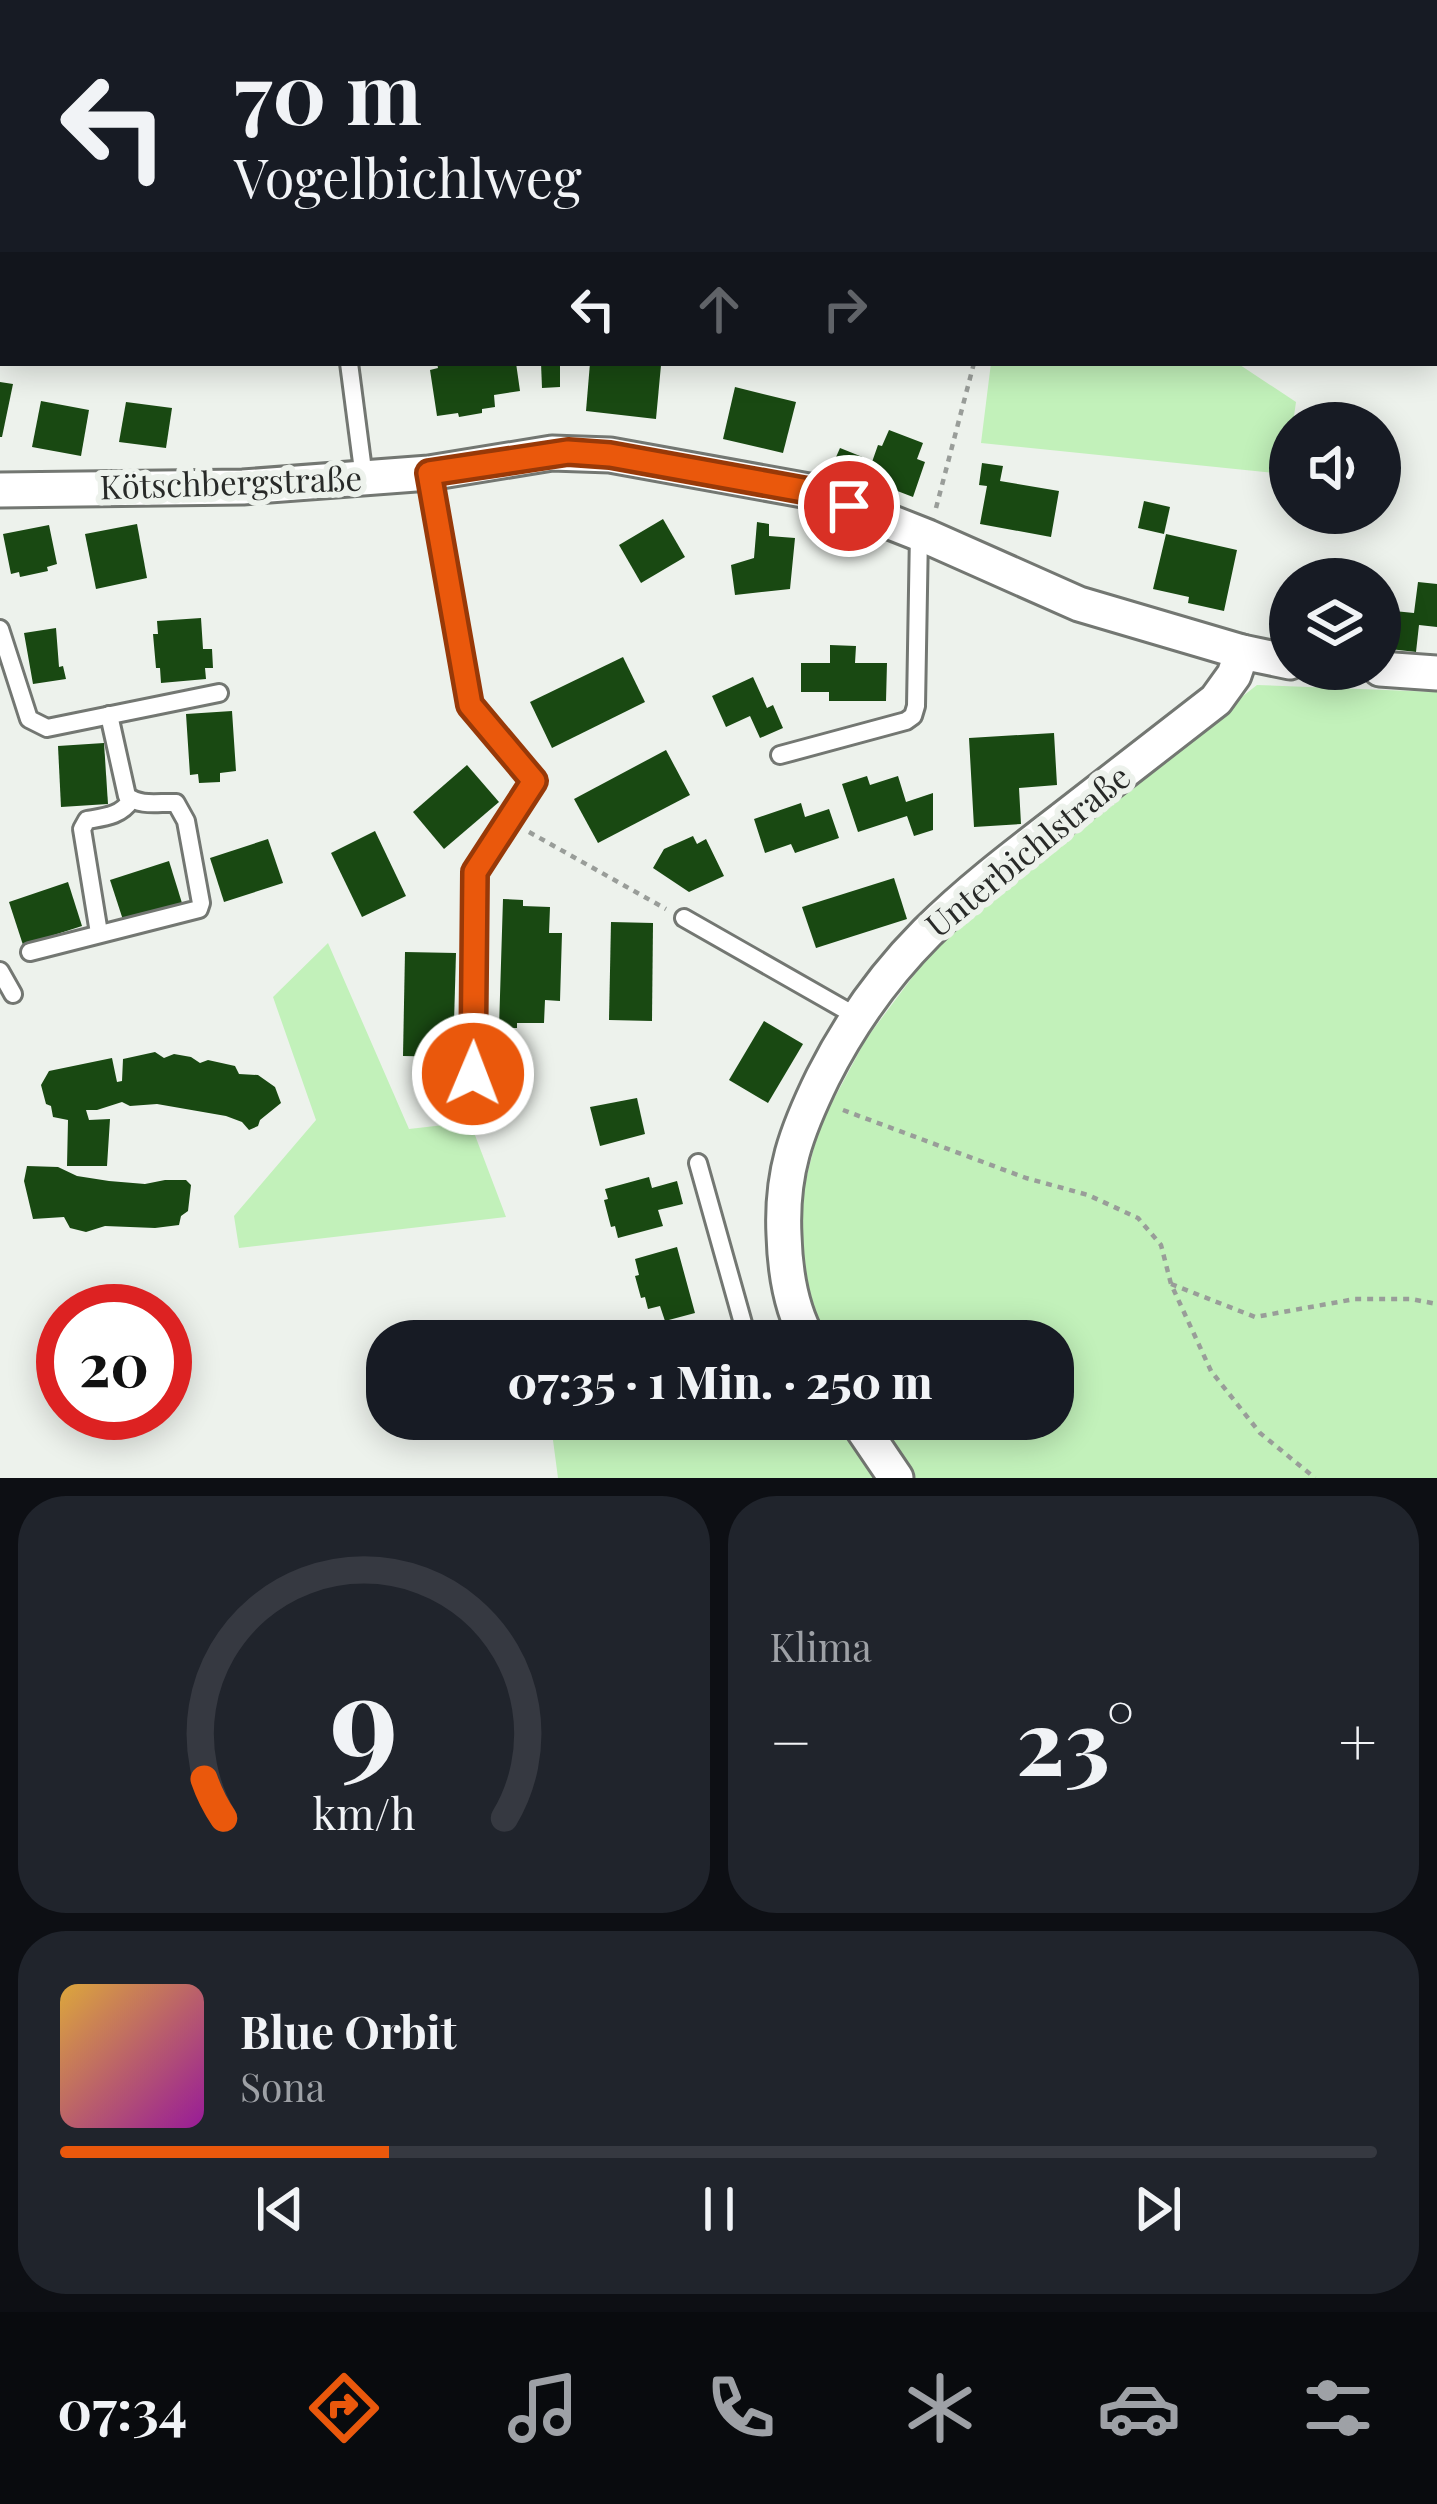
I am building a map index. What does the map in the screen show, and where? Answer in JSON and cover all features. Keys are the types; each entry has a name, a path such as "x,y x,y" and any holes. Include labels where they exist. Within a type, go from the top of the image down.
{"street":[{"name":"Kötschbergstraße","path":"0,490 243,487 429,473 552,453 610,455 814,492 1079,604 1269,658"},
{"name":"Unterbichlstraße","path":"801,1320 790,1292 782,1205 787,1164 812,1100 856,1016 892,968 970,890 1216,700 1234,675 1242,652"},
{"path":"1401,670 1437,673"},
{"path":"870,1440 896,1478"}],"lane":[{"path":"349,366 364,478"},
{"path":"429,473 470,705 534,781 475,872 473,1074"},
{"path":"780,755 913,716 924,535"},
{"path":"0,629 29,719 46,728 219,693"},
{"path":"30,952 199,909 186,821 176,803 147,804 128,796 110,715"},
{"path":"99,933 82,829 87,820 113,815 131,800"},
{"path":"684,919 856,1016"},
{"path":"0,971 13,994"},
{"path":"698,1163 742,1320"}],"path":[{"path":"924,535 973,366"},
{"path":"509,820 684,919"},
{"path":"812,1100 1088,1196 1138,1218 1161,1245 1171,1284 1211,1371 1259,1433 1315,1478"},
{"path":"1171,1284 1255,1317 1354,1299 1437,1304"}],"green space":[{"path":"991,366 1242,366 1296,402 1269,402 1269,472 981,443"},
{"path":"1257,685 1269,685 1269,690 1437,692 1437,1478 558,1478 553,1440 1074,1440 1074,1320 817,1320 802,1269 801,1200 819,1127 866,1039 926,959 980,902"},
{"path":"328,943 409,1129 470,1122 506,1217 239,1248 234,1216 316,1120 273,997"}],"building":[{"path":"516,366 520,391 494,395 495,407 482,409 482,413 437,416 430,370"},
{"path":"541,366 560,366 560,387 542,388"},
{"path":"590,366 661,366 656,419 586,411"},
{"path":"0,382 13,384 2,437 0,437"},
{"path":"735,387 796,402 783,453 723,439"},
{"path":"41,401 89,410 81,456 32,447"},
{"path":"126,402 172,408 166,448 119,442"},
{"path":"889,430 923,443 917,459 925,462 913,497 866,479"},
{"path":"840,448 865,458 855,482 830,471"},
{"path":"982,463 1003,466 1000,481 1059,491 1051,537 980,524 987,486 979,485"},
{"path":"1144,501 1170,507 1164,534 1138,528"},
{"path":"663,519 685,557 641,583 619,545"},
{"path":"757,522 769,524 769,536 795,538 790,589 735,595 731,565 754,558"},
{"path":"137,524 147,578 96,589 85,534"},
{"path":"49,525 57,564 47,567 48,571 20,577 19,572 11,574 3,534"},
{"path":"1166,534 1237,550 1224,611 1153,589"},
{"path":"1418,582 1437,584 1437,627 1419,625 1416,652 1401,650 1401,612 1414,613"},
{"path":"201,618 203,649 212,649 213,668 205,668 206,679 161,683 153,634 158,634 157,621"},
{"path":"56,628 59,667 63,666 66,679 33,684 24,633"},
{"path":"830,645 856,646 855,663 887,663 886,701 829,701 829,692 801,692 801,663 830,663"},
{"path":"623,657 645,702 552,748 530,702"},
{"path":"753,677 767,708 773,705 783,728 760,738 750,716 726,727 712,696"},
{"path":"232,711 236,771 220,773 220,782 199,783 198,774 190,775 186,714"},
{"path":"1054,733 1057,785 1019,788 1021,824 974,827 969,738"},
{"path":"104,743 108,804 61,807 58,746"},
{"path":"666,750 690,795 598,843 574,799"},
{"path":"467,765 499,802 444,849 413,812"},
{"path":"867,776 870,785 898,776 906,802 933,793 933,830 914,836 907,816 858,832 842,784"},
{"path":"801,803 805,817 829,809 839,838 795,853 791,844 765,853 754,819"},
{"path":"375,831 406,896 362,917 331,853"},
{"path":"693,836 697,844 706,839 724,876 689,892 653,868 664,849"},
{"path":"268,839 283,883 224,902 210,858"},
{"path":"169,861 182,903 124,923 110,880"},
{"path":"894,878 907,919 816,948 802,907"},
{"path":"68,882 82,926 23,945 9,902"},
{"path":"503,899 550,907 549,933 562,933 560,1001 545,1000 544,1023 499,1028"},
{"path":"611,922 653,923 652,1021 609,1020"},
{"path":"405,952 456,953 453,1057 403,1056"},
{"path":"764,1021 803,1044 768,1103 729,1080"},
{"path":"155,1052 164,1058 174,1054 200,1063 208,1060 235,1066 239,1074 258,1075 275,1087 281,1103 249,1130 226,1116 157,1104 122,1102 86,1110 89,1120 110,1119 107,1166 67,1166 68,1120 53,1117 41,1085 49,1071 112,1058 117,1082 122,1081 123,1059"},
{"path":"637,1098 645,1134 600,1146 590,1107"},
{"path":"27,1166 58,1167 77,1176 109,1181 186,1180 191,1185 188,1211 179,1225 105,1226 86,1232 70,1228 64,1217 33,1219 24,1181"},
{"path":"649,1177 652,1188 677,1181 683,1204 658,1210 663,1226 618,1238 615,1226 611,1227 605,1189"},
{"path":"677,1247 695,1313 665,1320 660,1306 648,1309 635,1276 639,1275 635,1259"}],"route":[{"path":"473,1074 475,872 534,781 470,705 429,473 552,453 610,455 814,492 849,506"}]}
